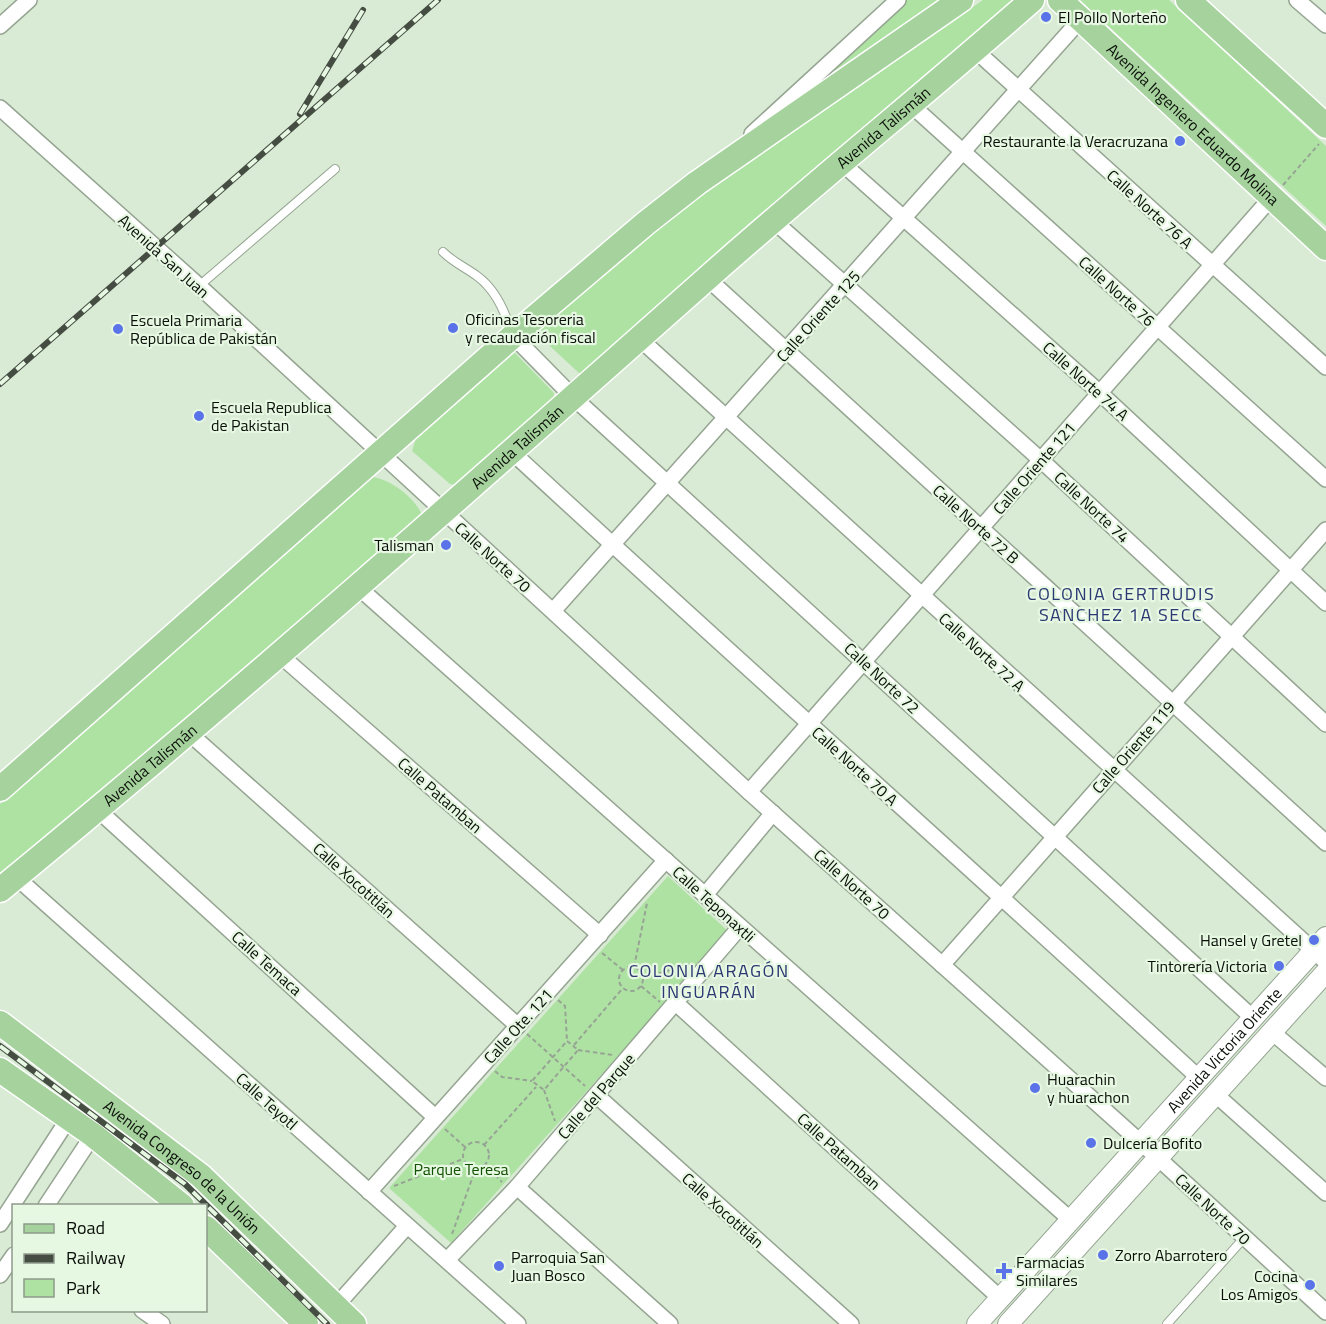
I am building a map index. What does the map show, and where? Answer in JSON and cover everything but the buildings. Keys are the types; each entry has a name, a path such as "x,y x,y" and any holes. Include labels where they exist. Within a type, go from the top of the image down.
{"main road":[{"path":"2,784 513,336 697,183 960,0"},
{"name":"Avenida Talismán","path":"8,884 280,655 513,453 707,278 1032,0"},
{"name":"Avenida Ingeniero Eduardo Molina","path":"1060,0 1326,248"},
{"path":"1188,0 1322,135"},
{"name":"Avenida Congreso de la Unión","path":"0,1023 201,1176 354,1324"},
{"name":"Avenida Congreso de la Unión","path":"0,1070 93,1135 179,1204"},
{"name":"Avenida Congreso de la Unión","path":"207,1229 306,1324"}],"street":[{"path":"0,26 29,0"},
{"path":"697,183 898,0"},
{"path":"1297,0 1326,25"},
{"name":"Calle Oriente 125","path":"553,611 1081,19"},
{"name":"Calle Norte 76 A","path":"975,50 1326,367"},
{"name":"Calle Norte 76","path":"909,103 1326,478"},
{"name":"Avenida San Juan","path":"0,108 199,286 380,454"},
{"name":"Calle Norte 74 A","path":"843,164 1100,393 1326,603"},
{"name":"Calle Oriente 121","path":"749,792 1271,198"},
{"name":"Calle Norte 74","path":"775,222 1042,461 1326,724"},
{"name":"Calle Norte 72 B","path":"707,278 1326,843"},
{"name":"Calle Norte 72","path":"513,336 574,398 1253,1018"},
{"name":"Calle Norte 72 A","path":"640,339 1113,771 1322,950"},
{"name":"Calle Norte 70 A","path":"513,453 1199,1078"},
{"name":"Calle Norte 70","path":"380,454 749,792 1140,1141 1326,1312"},
{"name":"Calle Oriente 119","path":"942,965 1326,530"},
{"name":"Calle Teponaxtli","path":"358,587 1071,1220"},
{"name":"Calle Patamban","path":"280,655 599,942"},
{"name":"Calle Xocotitlán","path":"189,733 518,1026"},
{"name":"Calle Temaca","path":"98,810 438,1121"},
{"path":"705,895 773,813"},
{"name":"Calle Ote. 121","path":"369,1192 438,1121 518,1026 599,942 666,860"},
{"name":"Calle Teyotl","path":"8,884 369,1192 518,1324"},
{"name":"Calle del Parque","path":"447,1260 511,1186 596,1095 740,927"},
{"name":"Avenida Victoria Oriente","path":"977,1324 1253,1018 1322,950"},
{"name":"Avenida Victoria Oriente","path":"1008,1324 1214,1093 1326,972"},
{"name":"Calle Patamban","path":"671,1005 1000,1298"},
{"path":"1272,1032 1326,1078"},
{"path":"1214,1093 1326,1193"},
{"name":"Calle Xocotitlán","path":"596,1095 851,1324"},
{"path":"1,1219 69,1118"},
{"path":"47,1204 93,1135"},
{"path":"511,1186 670,1324"},
{"path":"336,1306 407,1226"},
{"path":"0,1275 12,1258"},
{"path":"144,1312 162,1324"}],"lane":[{"path":"199,286 335,169"},
{"path":"443,252 454,264 483,280 504,309 513,336"},
{"path":"1167,1324 1244,1239"}],"path":[{"path":"1271,198 1322,135"},
{"path":"634,967 647,903"},
{"path":"599,942 623,970"},
{"path":"644,978 698,962"},
{"path":"623,970 634,967 644,978"},
{"path":"623,970 619,981 623,988 634,991 641,986 644,978"},
{"path":"641,986 671,1005"},
{"path":"574,1045 623,988"},
{"path":"532,1081 567,1041 566,1006 555,998"},
{"path":"518,1026 596,1095"},
{"path":"567,1041 578,1050 610,1052 618,1058"},
{"path":"544,1090 578,1050"},
{"path":"491,1068 502,1077 532,1081 536,1087 544,1090"},
{"path":"484,1145 536,1087"},
{"path":"544,1090 552,1118 559,1124"},
{"path":"438,1121 465,1147"},
{"path":"476,1142 484,1145 489,1157 484,1166 476,1168 468,1166 463,1159 465,1147 476,1142"},
{"path":"390,1187 463,1159"},
{"path":"484,1166 511,1186"},
{"path":"449,1241 476,1168"}],"green space":[{"path":"905,0 939,0 836,70 824,71"},
{"path":"983,0 1020,0 589,374 579,373 539,336 538,329 551,316 684,207"},
{"path":"1080,0 1169,0 1326,146 1326,226"},
{"path":"514,352 554,393 553,403 458,486 450,484 412,451 417,435"},
{"path":"371,477 386,481 402,491 415,504 423,518 414,529 0,875 0,804 41,764"},
{"name":"Parque Teresa","path":"668,876 729,932 451,1243 389,1188"}],"railway":[{"path":"0,384 438,0"},
{"path":"300,114 363,10"},
{"path":"0,1046 185,1184 205,1204"},
{"path":"207,1206 327,1324"}],"place":[{"name":"El Pollo Norteño","path":"1046,17"},
{"name":"Restaurante la Veracruzana","path":"1180,141"},
{"name":"Oficinas Tesoreria y recaudación fiscal","path":"453,328"},
{"name":"Escuela Primaria República de Pakistán","path":"118,329"},
{"name":"Escuela Republica de Pakistan","path":"199,416"},
{"name":"Talisman","path":"446,545"},
{"name":"Hansel y Gretel","path":"1314,940"},
{"name":"Tintorería Victoria","path":"1279,966"},
{"name":"Huarachin y huarachon","path":"1035,1088"},
{"name":"Dulcería Bofito","path":"1091,1143"},
{"name":"Zorro Abarrotero","path":"1103,1255"},
{"name":"Parroquia San Juan Bosco","path":"499,1266"},
{"name":"Farmacias Similares","path":"1004,1271"},
{"name":"Cocina Los Amigos","path":"1310,1285"}],"district":[{"name":"COLONIA GERTRUDIS SANCHEZ 1A SECC","path":"1121,603"},
{"name":"COLONIA ARAGÓN INGUARÁN","path":"709,980"}]}
